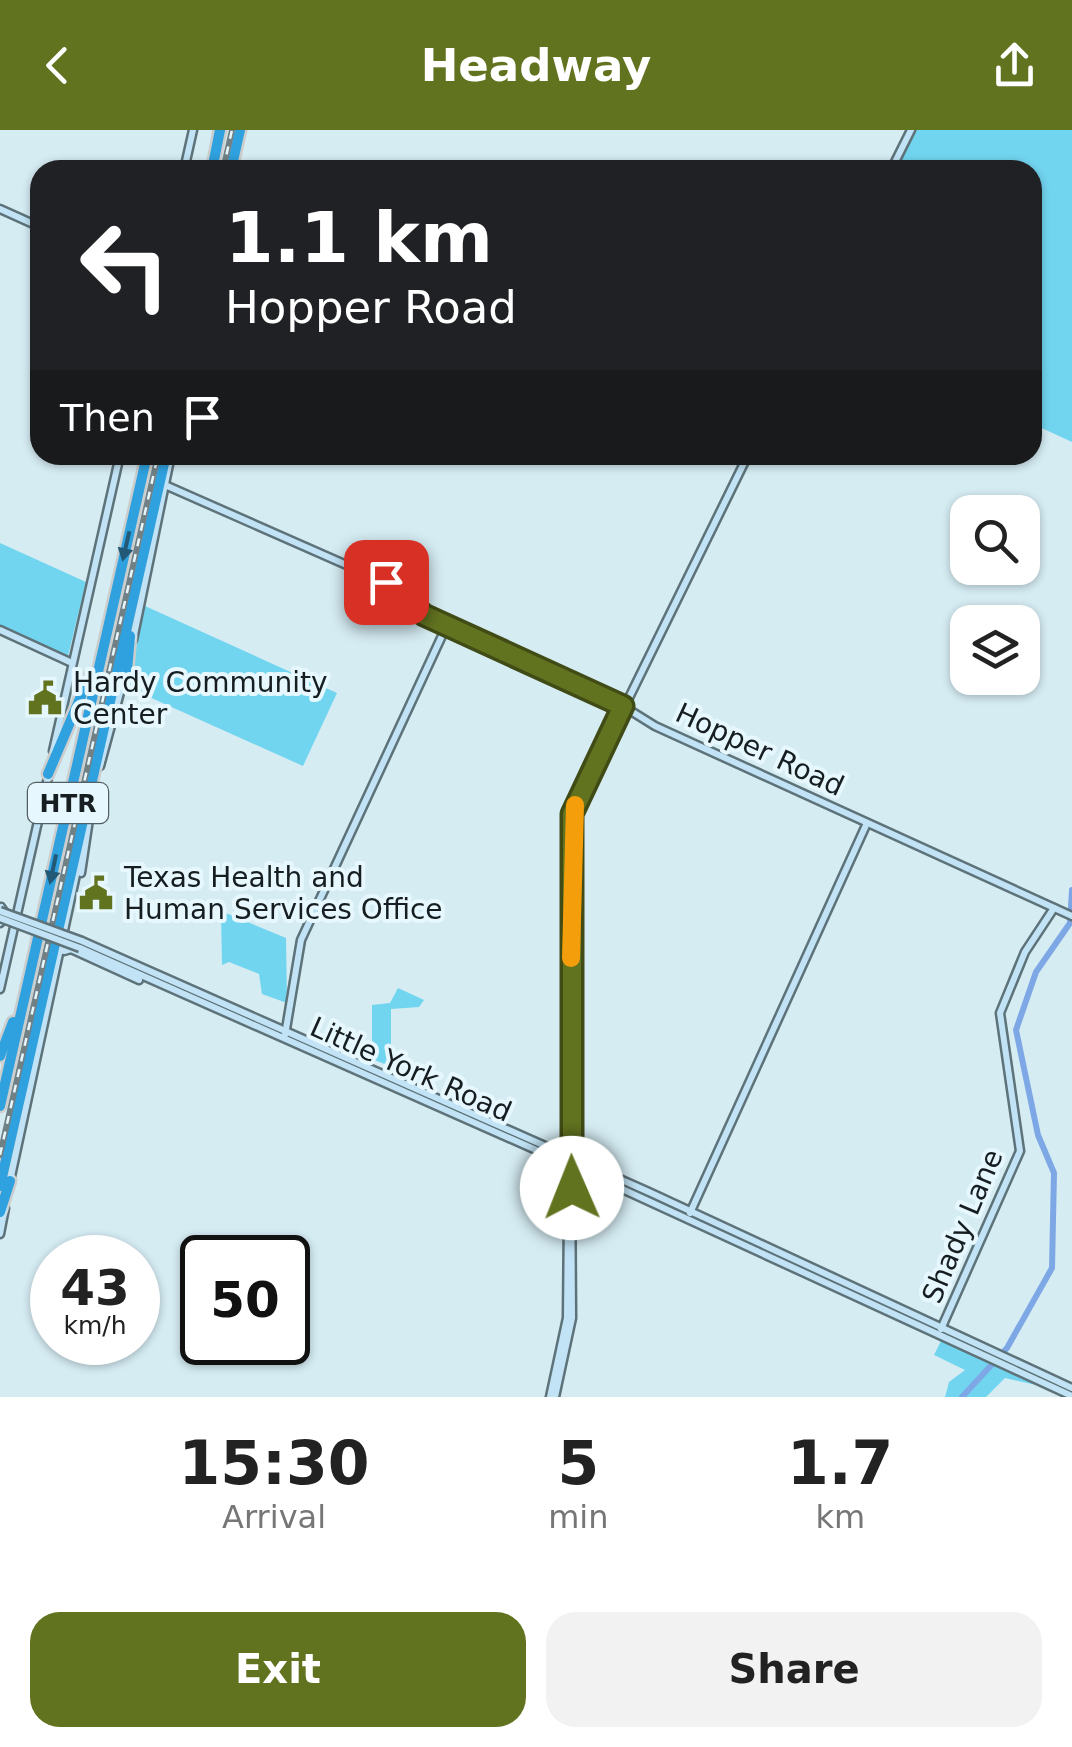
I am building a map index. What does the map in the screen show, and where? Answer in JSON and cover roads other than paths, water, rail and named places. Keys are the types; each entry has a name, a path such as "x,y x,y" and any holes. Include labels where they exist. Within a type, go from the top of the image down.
{"highway":[{"path":"214,160 220,130"},
{"path":"235,160 242,130"},
{"name":"HTR","path":"0,1106 145,465"},
{"name":"HTR","path":"5,1184 166,465"},
{"path":"127,670 148,533"},
{"path":"48,774 105,637"},
{"path":"0,1056 31,969"},
{"path":"0,1212 5,1184"}],"main road":[{"path":"186,160 193,130"},
{"path":"896,160 911,130"},
{"path":"0,209 30,222"},
{"path":"0,966 24,880 118,465"},
{"path":"36,1049 64,951 71,898 127,670 168,465"},
{"path":"560,1369 567,1318 572,1138 572,814 743,465"},
{"name":"Hopper Road","path":"165,484 386,582 412,607 623,706 655,726 1072,916"},
{"path":"285,1034 301,940 447,624"},
{"path":"0,630 72,663"},
{"path":"0,1234 5,1184 65,935 92,800"},
{"path":"689,1216 866,823"},
{"path":"0,989 34,836"},
{"name":"Shady Lane","path":"940,1332 1020,1151 1000,1021 1005,995 1025,952 1057,909"},
{"path":"0,915 12,922"},
{"name":"Little York Road","path":"0,915 12,922 65,935 169,986 571,1161 1071,1392"},
{"path":"64,951 79,944"},
{"name":"Little York Road","path":"425,1096 552,1149 587,1174 689,1216"},
{"path":"552,1149 563,1149 572,1138"},
{"path":"552,1397 572,1318 571,1161"},
{"path":"572,1183 578,1174 587,1174"}],"waterway":[{"path":"962,1397 1007,1348 1052,1268 1054,1173 1038,1135 1016,1030 1036,972 1070,923 1072,890"}],"railway":[{"path":"225,160 232,130"},
{"path":"0,1155 156,465"}],"place":[{"name":"Hardy Community Center","path":"45,698"},
{"name":"Texas Health and Human Services Office","path":"96,893"}]}
